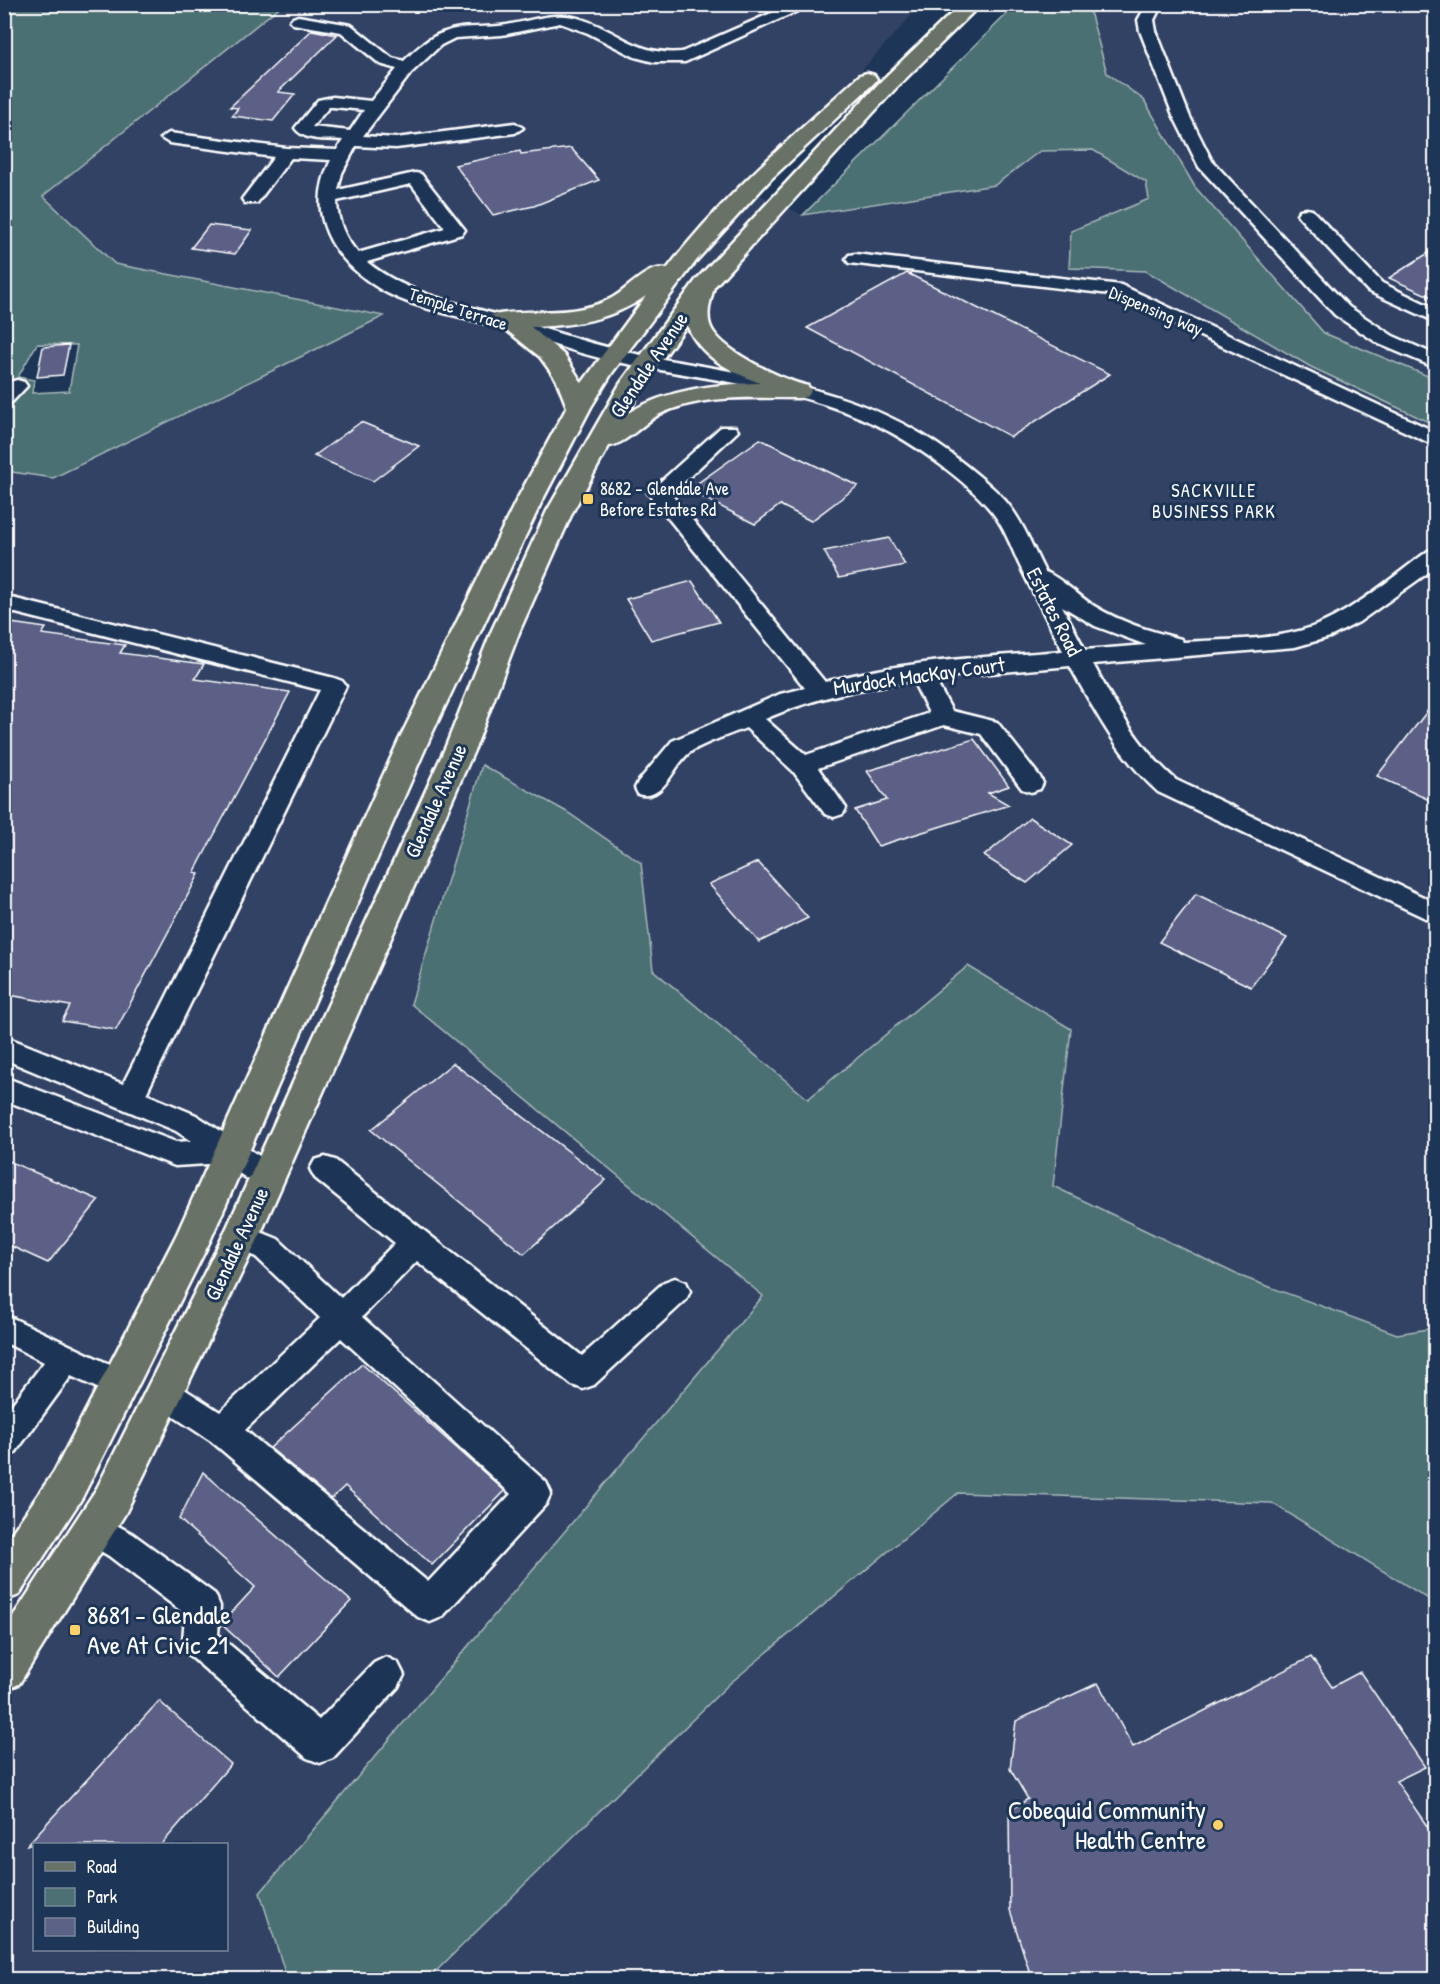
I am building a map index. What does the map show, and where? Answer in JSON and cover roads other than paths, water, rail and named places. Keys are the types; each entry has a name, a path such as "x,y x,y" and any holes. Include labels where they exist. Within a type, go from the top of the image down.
{"main road":[{"name":"Glendale Avenue","path":"4,1581 68,1485 192,1241 414,740 523,513 579,407 612,355 687,256 764,175 946,4"},
{"name":"Glendale Avenue","path":"4,1670 111,1501 241,1237 461,746 506,630 560,511 632,384 704,285 887,86 972,4"},
{"path":"506,324 590,315 621,302 687,256"},
{"path":"704,285 698,308 698,323 711,347 737,363 799,392"},
{"path":"506,324 549,350 566,371 579,407"},
{"path":"591,459 619,430 643,412 680,399 731,390 799,392"}],"street":[{"path":"1155,4 1146,20 1148,31 1175,102 1205,163 1327,297 1361,325 1401,332 1436,362"},
{"path":"543,11 578,22 647,57 666,60 685,57 804,5"},
{"name":"Temple Terrace","path":"543,11 507,30 450,35 432,42 407,67 333,169 327,198 327,212 342,244 354,260 378,280 426,302 612,355 648,362"},
{"path":"298,21 346,28 386,61 407,67"},
{"path":"349,144 308,132 303,128 324,103 377,107"},
{"path":"169,138 286,153 349,144 396,143 515,128"},
{"path":"251,199 286,153"},
{"path":"327,198 415,178 456,230 354,260"},
{"path":"1306,214 1375,287 1434,316"},
{"name":"Dispensing Way","path":"855,259 1114,289 1436,440"},
{"path":"1401,332 1434,316"},
{"name":"Estates Road","path":"648,362 799,392 848,405 910,433 948,459 1001,510 1077,658 1125,743 1146,769 1167,786 1436,914"},
{"path":"728,431 659,492 820,691"},
{"path":"1031,565 1070,601 1105,620 1153,640 1201,648 1287,642 1322,632 1351,617 1436,556"},
{"path":"4,603 334,686 130,1098"},
{"name":"Murdock MacKay Court","path":"648,788 681,747 788,700 857,681 920,672 1201,648"},
{"path":"920,672 944,717"},
{"path":"748,717 802,765 834,808"},
{"path":"802,765 944,717 989,728 1031,783"},
{"path":"4,1047 186,1123 268,1177"},
{"path":"4,1088 175,1154 231,1151"},
{"path":"326,1169 583,1375 675,1291"},
{"path":"164,1393 222,1431 430,1605 534,1493 267,1248 241,1237"},
{"path":"222,1431 341,1318 416,1242"},
{"path":"4,1327 119,1384"},
{"path":"4,1442 66,1358"},
{"path":"94,1529 121,1545 202,1606 200,1642 320,1745 386,1675"}],"place":[{"name":"8682 - Glendale Ave Before Estates Rd","path":"588,499"},
{"name":"8681 - Glendale Ave At Civic 21","path":"75,1630"},
{"name":"Cobequid Community Health Centre","path":"1218,1825"}],"district":[{"name":"SACKVILLE BUSINESS PARK","path":"1214,501"}]}
